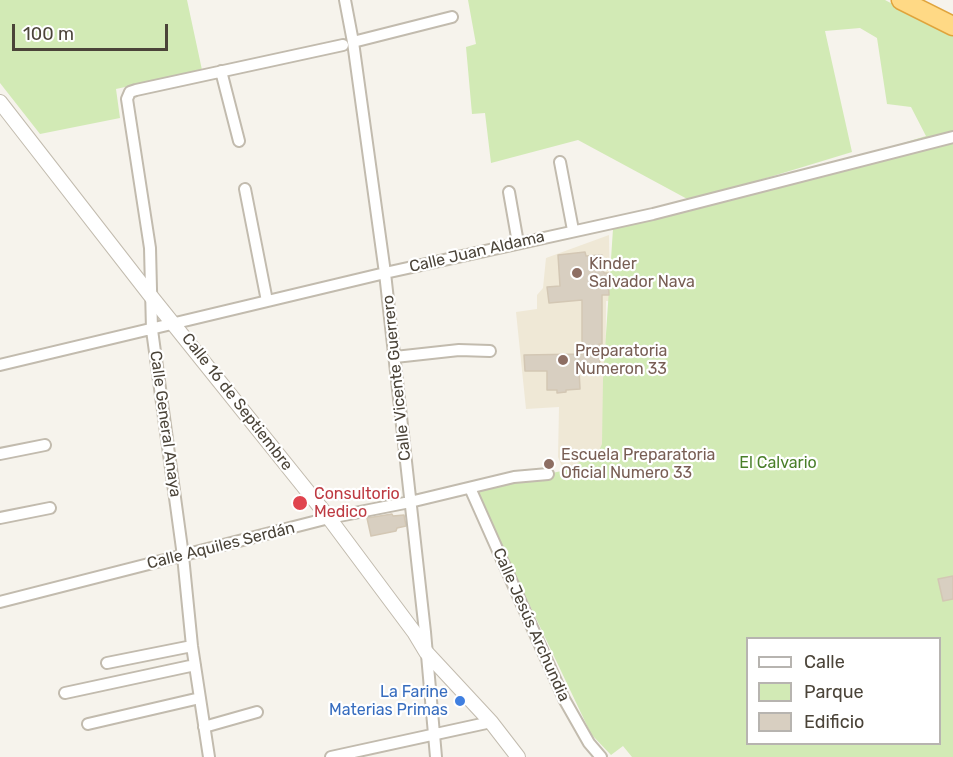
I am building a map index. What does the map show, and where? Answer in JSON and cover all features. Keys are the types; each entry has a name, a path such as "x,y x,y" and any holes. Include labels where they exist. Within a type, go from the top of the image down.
{"highway":[{"path":"901,0 953,26"}],"street":[{"name":"Calle Vicente Guerrero","path":"345,0 348,44 386,273 436,757"},
{"path":"239,141 221,71 348,44 452,17"},
{"name":"Calle General Anaya","path":"209,757 192,646 183,556 152,330 150,248 127,99 130,92 221,71"},
{"name":"Calle 16 de Septiembre","path":"0,102 150,295 176,324 329,518 414,632 426,652 491,722 518,757"},
{"name":"Calle Juan Aldama","path":"0,365 386,273 678,208 953,137"},
{"path":"560,162 573,230"},
{"path":"245,189 267,301"},
{"path":"509,192 518,243"},
{"path":"395,357 459,350 490,351"},
{"path":"0,454 45,445"},
{"name":"Calle Aquiles Serdán","path":"0,602 329,518 410,502 514,477 548,474"},
{"name":"Calle Jesús Archundia","path":"470,488 564,699 589,743 601,757"},
{"path":"0,518 50,508"},
{"path":"107,663 192,646"},
{"path":"65,693 195,665"},
{"path":"88,724 200,698"},
{"path":"204,727 257,712"},
{"path":"331,757 491,722"}],"shaded area":[{"name":"Preparatoria Numeron 33","path":"609,235 610,301 606,301 603,443 592,461 564,471 558,457 559,407 526,409 516,312 537,309 537,295 543,288 546,258"}],"green space":[{"path":"0,0 187,0 202,70 116,89 120,118 40,134 0,83"},
{"name":"El Calvario","path":"468,0 885,0 953,36 953,757 632,757 623,746 611,755 591,734 475,490 566,470 599,451 602,444 603,379 613,229 708,203 926,136 911,107 887,104 877,38 860,28 825,31 852,152 691,201 578,140 491,163 485,113 472,114 466,47 476,44"}],"building":[{"path":"585,252 586,256 602,255 604,273 608,273 609,295 602,295 600,369 579,370 580,389 557,393 557,390 547,390 547,371 525,371 524,355 582,354 582,300 549,303 547,287 560,286 558,255"},
{"path":"392,514 393,516 404,515 406,526 397,528 396,531 371,536 367,518"},
{"path":"953,576 953,599 943,601 938,579"}],"place":[{"name":"Kinder Salvador Nava","path":"577,273"},
{"name":"Preparatoria Numeron 33","path":"563,360"},
{"name":"Escuela Preparatoria Oficial Numero 33","path":"549,464"},
{"name":"Consultorio Medico","path":"300,503"},
{"name":"La Farine Materias Primas","path":"460,701"}]}
